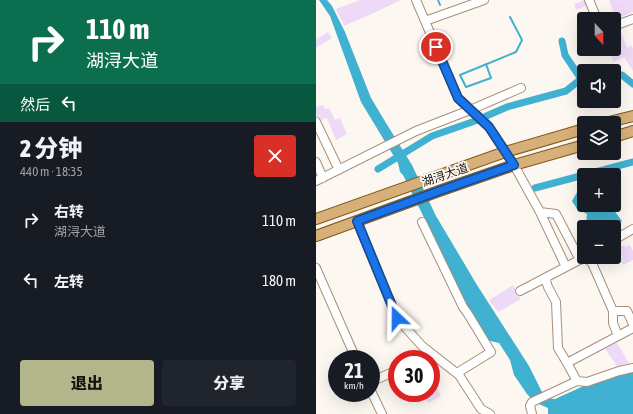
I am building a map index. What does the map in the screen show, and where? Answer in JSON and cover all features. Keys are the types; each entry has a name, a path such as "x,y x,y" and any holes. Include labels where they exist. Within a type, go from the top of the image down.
{"main road":[{"path":"621,119 633,116"},
{"name":"湖浔大道","path":"316,219 505,152 577,131"},
{"path":"621,135 633,131"},
{"name":"湖浔大道","path":"316,236 514,165 577,147"}],"street":[{"path":"416,0 458,98 489,127 514,165 540,212 566,267"},
{"path":"425,21 484,0"},
{"path":"589,0 594,12"},
{"path":"621,23 633,19"},
{"path":"316,162 320,179 416,131 521,88"},
{"path":"316,122 339,170"},
{"path":"540,212 556,214 577,247"},
{"path":"357,221 397,318 426,350"},
{"path":"422,222 463,307 491,352 457,373"},
{"path":"621,236 633,229"},
{"path":"520,291 577,262"},
{"path":"592,264 613,311 613,323 618,336"},
{"path":"316,268 352,350"},
{"path":"546,278 548,287 556,302 558,348 577,381"},
{"path":"613,311 627,311 633,324"},
{"path":"567,363 633,328"},
{"path":"440,361 459,375 480,409 490,414"},
{"path":"532,414 530,406 532,402 577,381 587,382 619,371 633,368"},
{"path":"376,402 382,414"}],"water":[{"path":"319,0 327,0 332,6 345,32 371,98 412,165 436,216 477,285 529,366 545,398 555,399 588,384 633,371 633,414 548,414 548,408 534,402 527,394 514,375 510,360 499,343 486,340 456,286 440,250 403,175 400,172 398,163 361,102 330,16"},
{"path":"577,192 577,209 572,201"},
{"path":"583,212 615,212 622,221 586,220 587,214"}],"building":[{"path":"360,0 401,0 344,26 336,9"},
{"path":"584,0 586,6 576,10 574,4"},
{"path":"609,0 633,0 633,12 621,17 621,12 613,12"},
{"path":"328,32 332,38 316,48 316,39"},
{"path":"621,33 627,48 631,45 633,49 633,71 624,57 614,62 611,57 621,56"},
{"path":"323,105 325,109 329,108 335,120 340,118 347,134 336,140 327,118 321,120 317,117 316,107"},
{"path":"630,245 633,251 633,260 623,265 621,262 621,258 623,257 621,254 621,247"},
{"path":"513,285 515,288 515,294 521,299 498,312 489,300"},
{"path":"617,343 629,363 617,366 605,349"}],"waterway":[{"path":"438,0 440,5"},
{"path":"486,64 491,78 466,87 460,75 516,52 522,40 510,17"},
{"path":"562,41 565,55 577,73"},
{"path":"621,75 633,84"},
{"path":"378,169 432,136 475,121 507,107 566,91 577,82"},
{"path":"610,168 633,162"},
{"path":"535,188 577,177"}],"route":[{"path":"397,318 357,221 514,165 489,127 458,98 436,47"}]}
